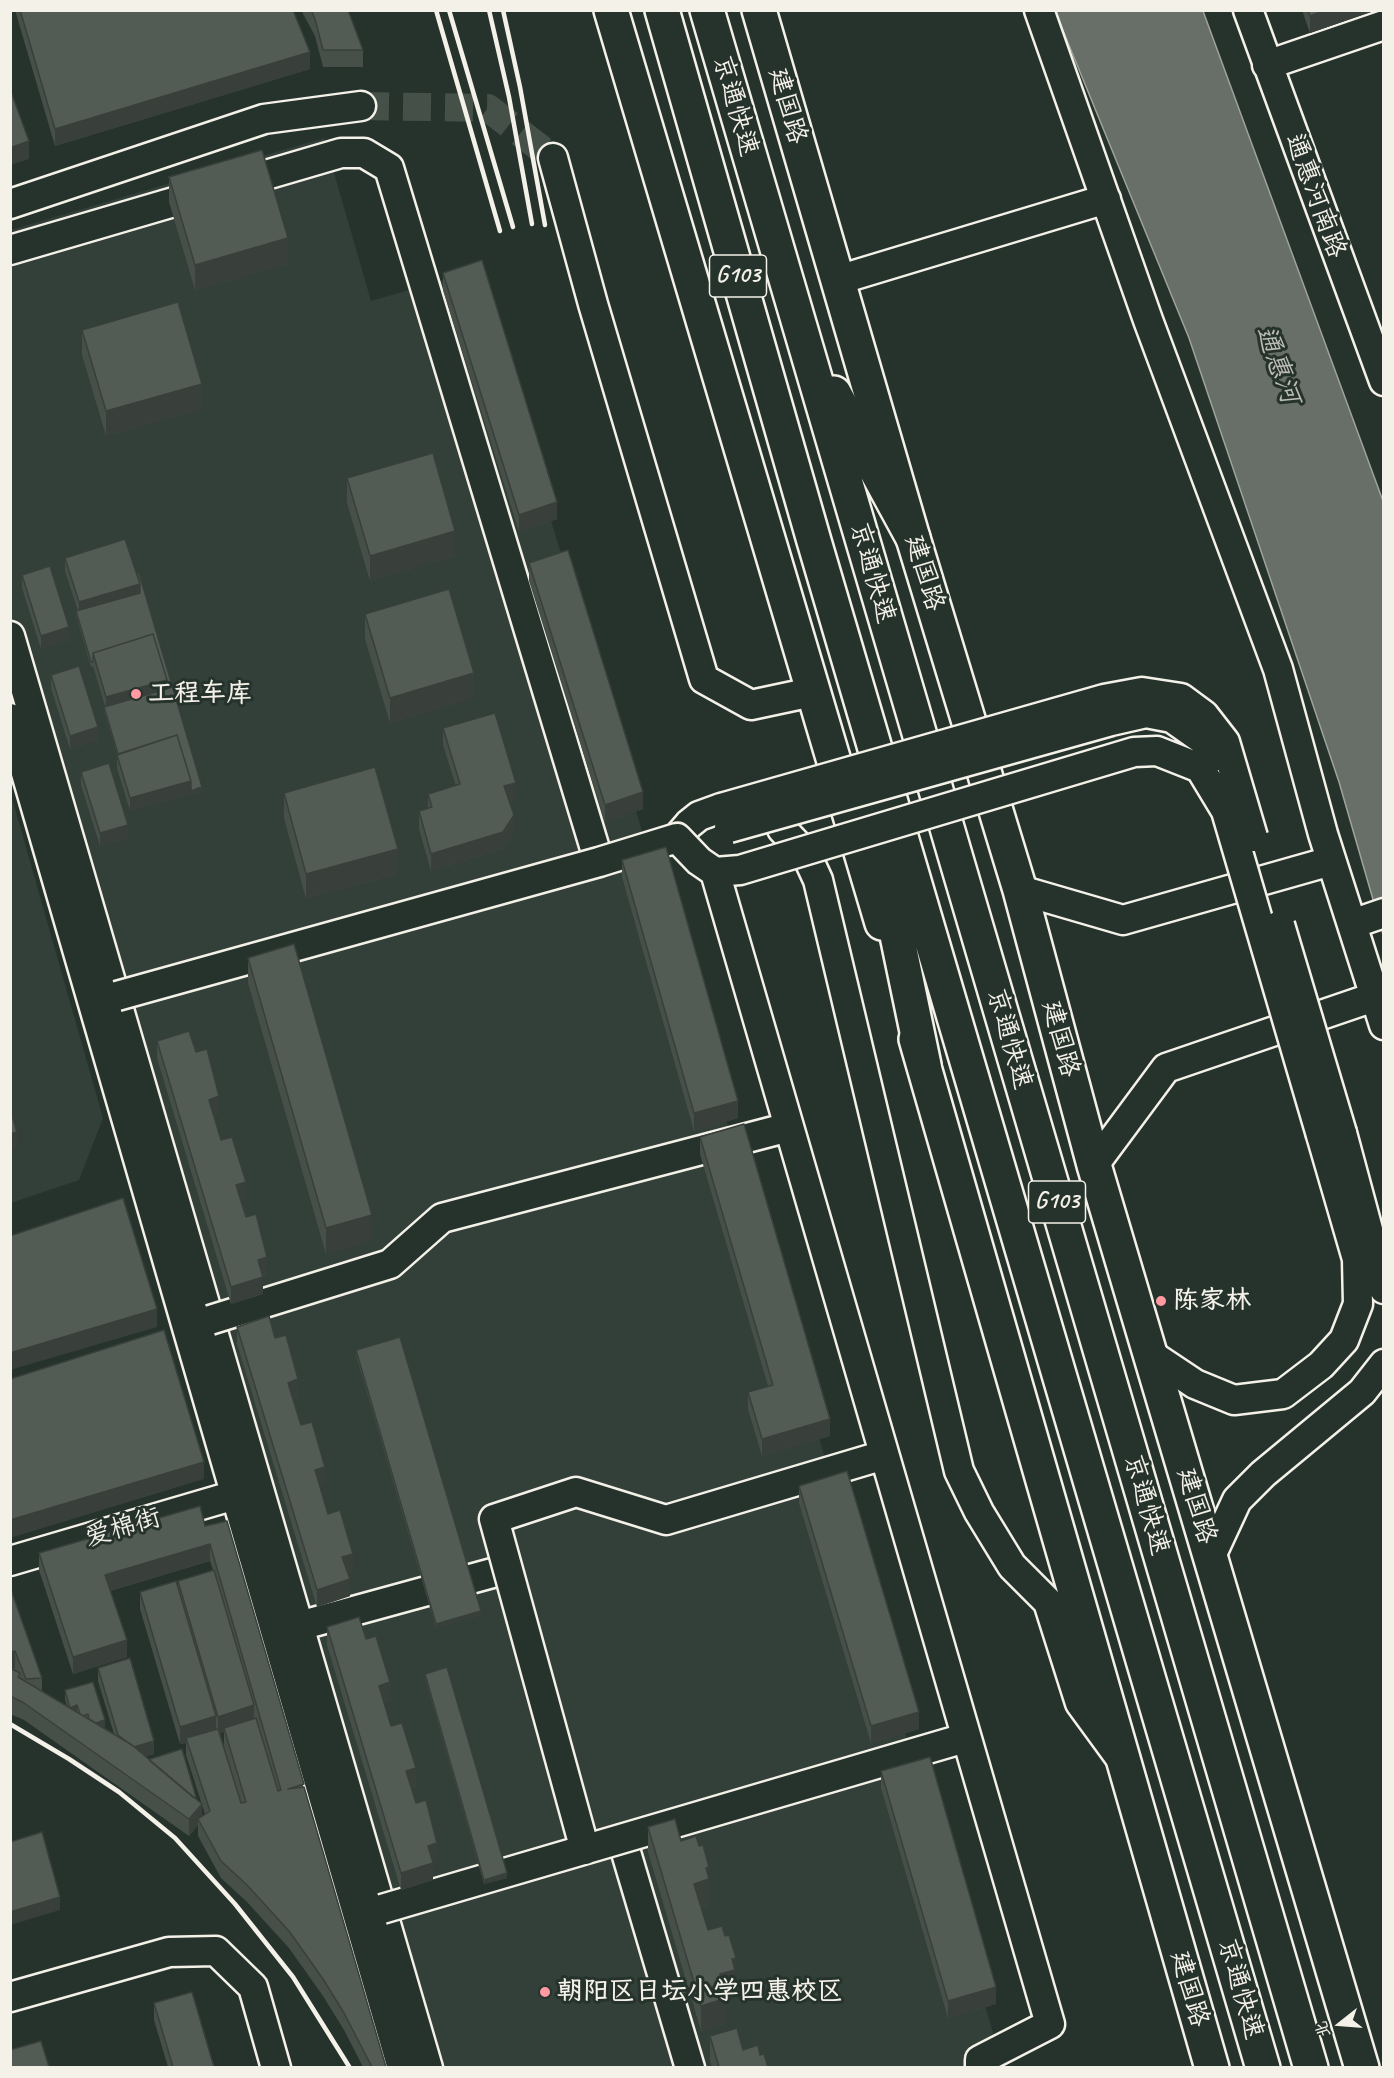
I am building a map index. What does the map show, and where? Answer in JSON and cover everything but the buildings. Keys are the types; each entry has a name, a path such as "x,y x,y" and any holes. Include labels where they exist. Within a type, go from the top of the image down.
{"main road":[{"name":"建国路","path":"611,10 924,1065 1212,2067"},
{"name":"京通快速","path":"662,10 814,541 1263,2067"},
{"name":"京通快速","path":"707,10 1311,2067"},
{"name":"建国路","path":"759,10 913,538 1020,890 1095,1165 1362,2067"},
{"path":"803,336 913,538"},
{"path":"814,541 924,1065"}],"street":[{"path":"1039,10 1148,320 1278,669 1331,861 1352,924 1373,955 1374,997 1383,1025"},
{"name":"通惠河南路","path":"1248,10 1267,65 1376,337 1383,381"},
{"path":"1267,65 1383,25"},
{"path":"10,204 264,118 361,106"},
{"path":"10,250 341,153 364,153 389,168 598,862"},
{"path":"553,158 704,679 751,705 812,692"},
{"path":"838,280 1106,200"},
{"path":"10,636 428,2067"},
{"path":"677,838 699,861 728,844 1104,699 1142,692 1181,698 1204,715 1225,742 1331,1134 1357,1259 1358,1304 1344,1340 1321,1365 1283,1394 1234,1400 1195,1383 1150,1354"},
{"path":"10,718 136,1199 235,1495 402,2067"},
{"path":"728,844 1113,737 1141,734 1160,737 1178,747 1200,768 1226,811 1383,1289"},
{"path":"728,844 1134,752 1157,751 1200,768"},
{"path":"117,996 677,838 699,816 728,844 789,1127 1050,2025 980,2060 980,2067"},
{"path":"782,828 806,854 818,880 959,1471 979,1512 1012,1566 1048,1602 1080,1702 1127,1767"},
{"path":"1020,890 1123,920 1331,861"},
{"path":"1352,924 1383,913"},
{"path":"1095,1165 1166,1068 1374,997"},
{"path":"210,1320 390,1264 442,1218 789,1127"},
{"path":"1211,1556 1237,1500 1263,1474 1362,1392 1383,1364"},
{"path":"585,1850 494,1519 576,1492 666,1521 884,1455"},
{"name":"爱棉街","path":"10,1561 235,1495"},
{"path":"299,1626 507,1569"},
{"path":"382,1910 966,1738"},
{"path":"622,1839 690,2067"},
{"path":"10,1997 169,1952 216,1951 253,1987 276,2067"}],"shaded area":[{"path":"324,138 371,301 478,270 1003,2067 433,2067 11,623 11,230"},
{"path":"10,791 103,1118 79,1180 11,1203"}],"water":[{"name":"通惠河","path":"1055,11 1203,11 1383,501 1383,934 1339,782 1189,338"}],"tunnel":[{"path":"361,106 488,108 553,158"}],"railway":[{"path":"436,10 500,231"},
{"path":"449,10 513,227"},
{"path":"489,10 509,97 532,224"},
{"path":"503,10 520,87 545,225"},
{"path":"10,1724 119,1792 175,1838 235,1904 293,1977 350,2068"}],"place":[{"name":"工程车库","path":"136,694"},
{"name":"陈家林","path":"1161,1301"},
{"name":"朝阳区日坛小学四惠校区","path":"545,1992"}]}
